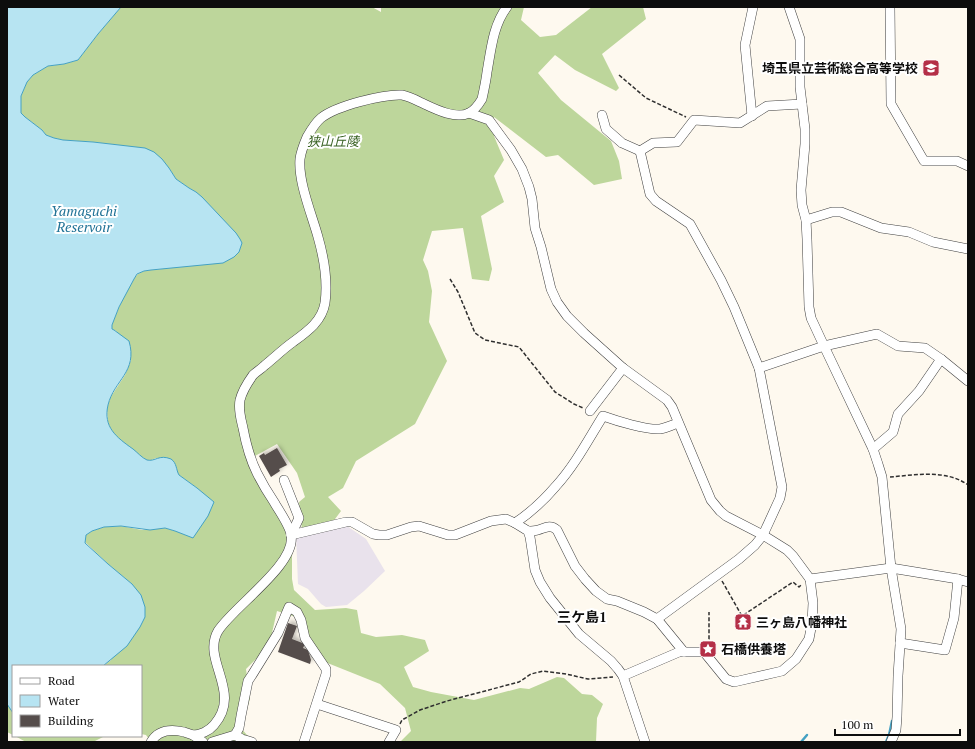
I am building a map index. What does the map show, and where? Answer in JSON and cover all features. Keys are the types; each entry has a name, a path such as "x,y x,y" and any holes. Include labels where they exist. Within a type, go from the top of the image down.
{"street":[{"path":"193,735 203,733 212,727 223,711 224,691 213,649 214,640 218,630 227,619 252,596 286,557 291,545 291,535 285,521 251,460 240,413 240,400 245,388 254,375 306,333 317,322 323,311 325,299 324,259 302,185 300,157 303,146 312,127 320,118 331,112 370,99 389,95 405,96 440,111 458,115 469,113 478,106 482,99 492,41 499,22 507,7"},
{"path":"752,116 745,45 753,7"},
{"path":"789,7 800,39 800,86 805,128 801,190 802,204 806,220 809,307 824,346 873,449 882,477 891,568 901,629 896,730 891,742"},
{"path":"890,7 891,104 924,161 957,161 968,166"},
{"path":"640,151 653,143 677,142 694,120 740,123 767,106 802,104"},
{"path":"469,113 489,120 511,150 522,169 530,187 535,228 550,289 556,302 567,316 584,333 623,368 667,400 672,407 711,500 715,506 726,516 763,535 787,550 810,579 813,603 812,623 809,639 796,659 782,671 734,682 726,679 704,652 678,652 623,676"},
{"path":"602,115 606,129 622,143 640,151"},
{"path":"640,151 650,194 656,201 690,224 734,307 759,368 782,487 780,498 763,535 755,545 739,559 657,619"},
{"path":"806,220 832,212 841,212 881,228 909,232 933,242 968,249"},
{"path":"759,368 824,346 877,334 898,346 925,348 968,381"},
{"path":"873,449 893,432 898,414 919,391 940,359"},
{"path":"590,411 623,368"},
{"path":"515,523 524,517 556,486 572,466 603,416 652,429 661,429 678,423"},
{"path":"284,480 299,518 291,535"},
{"path":"291,535 346,522 352,522 373,534 379,535 387,535 411,527 419,526 448,535 455,535 491,521 506,519 528,531 536,531 547,526 552,526 557,530 575,566 596,591 607,599 617,601 657,619 684,652"},
{"path":"528,531 535,570 540,582 550,598 579,634 618,668 623,676 646,742"},
{"path":"810,579 891,568 968,582"},
{"path":"900,643 945,650 954,618 958,580"},
{"path":"212,742 235,735 239,728 248,681 278,633 289,607 297,612 301,620 305,638 326,670 317,704 304,742"},
{"path":"317,704 396,730 389,742"},
{"path":"151,742 152,739 165,730 175,730 193,735 203,742"},
{"path":"235,735 252,742"}],"path":[{"path":"619,75 646,98 694,120"},
{"path":"450,279 458,292 475,333 485,340 519,347 555,392 574,404 590,411"},
{"path":"882,477 936,474 963,481 968,485"},
{"path":"718,574 742,616 793,582 799,587 810,579"},
{"path":"704,652 709,639 709,612"},
{"path":"396,730 402,720 420,710 447,701 519,682 531,674 543,671 588,679 623,676"}],"shaded area":[{"path":"347,526 366,539 385,571 347,605 326,607 321,604 308,589 298,584 296,535"}],"green space":[{"name":"狭山丘陵","path":"121,7 372,7 381,12 381,7 524,7 521,20 540,37 556,35 592,7 643,7 646,19 602,54 619,88 616,91 575,70 555,55 538,73 561,100 611,141 619,161 622,179 594,185 558,155 546,157 494,117 494,136 504,160 494,176 504,202 481,216 492,269 489,281 472,279 463,228 432,231 423,260 428,271 432,291 429,322 447,361 415,424 356,461 343,488 328,497 341,511 332,523 302,529 299,502 305,497 297,473 277,444 253,457 285,525 286,537 294,542 292,556 292,579 294,590 315,610 346,608 357,610 361,633 376,637 402,635 425,640 429,651 404,667 413,687 431,692 474,700 520,688 529,689 557,677 564,678 582,694 592,695 603,704 597,718 596,742 400,742 411,731 405,708 380,684 315,658 302,619 277,611 269,646 246,669 250,699 241,728 253,742 151,742 146,735 142,734 142,665 104,665 111,660 132,584 85,542 86,535 92,531 104,527 121,526 142,530 165,528 175,531 199,490 179,475 177,468 156,458 146,460 120,441 108,424 107,409 110,398 125,375 131,360 116,331 112,329 112,325 127,290 138,274 147,270 162,269 217,213 196,192 176,179 169,168 131,147 54,138 46,135 21,113 21,96 27,82 33,75 48,66 78,60"},
{"path":"7,704 12,712 12,734 7,732"},
{"path":"17,737 103,737 93,742 26,742"}],"water":[{"name":"Yamaguchi Reservoir","path":"7,7 121,7 78,60 48,66 33,75 27,82 21,96 21,113 46,135 54,138 145,148 154,152 162,159 176,179 202,197 236,233 242,243 239,252 234,257 223,263 151,270 137,274 119,307 112,325 112,329 129,341 131,352 128,368 111,396 108,405 107,419 112,431 116,436 147,460 163,457 171,459 179,475 214,502 208,516 193,538 165,528 150,530 121,526 104,527 92,531 86,535 85,543 132,584 141,595 145,607 145,617 127,646 104,665 12,665 12,712 7,704"}],"building":[{"path":"277,448 287,465 279,469 280,471 271,477 259,456 264,453 265,455"},
{"path":"288,623 297,626 292,639 305,644 303,648 308,650 311,660 310,664 278,652"}],"waterway":[{"path":"886,742 892,721"},
{"path":"801,742 807,735"}],"place":[{"name":"埼玉県立芸術総合高等学校","path":"931,68"},
{"name":"三ヶ島八幡神社","path":"743,622"},
{"name":"石橋供養塔","path":"708,649"}],"district":[{"name":"三ケ島1","path":"582,617"}]}
